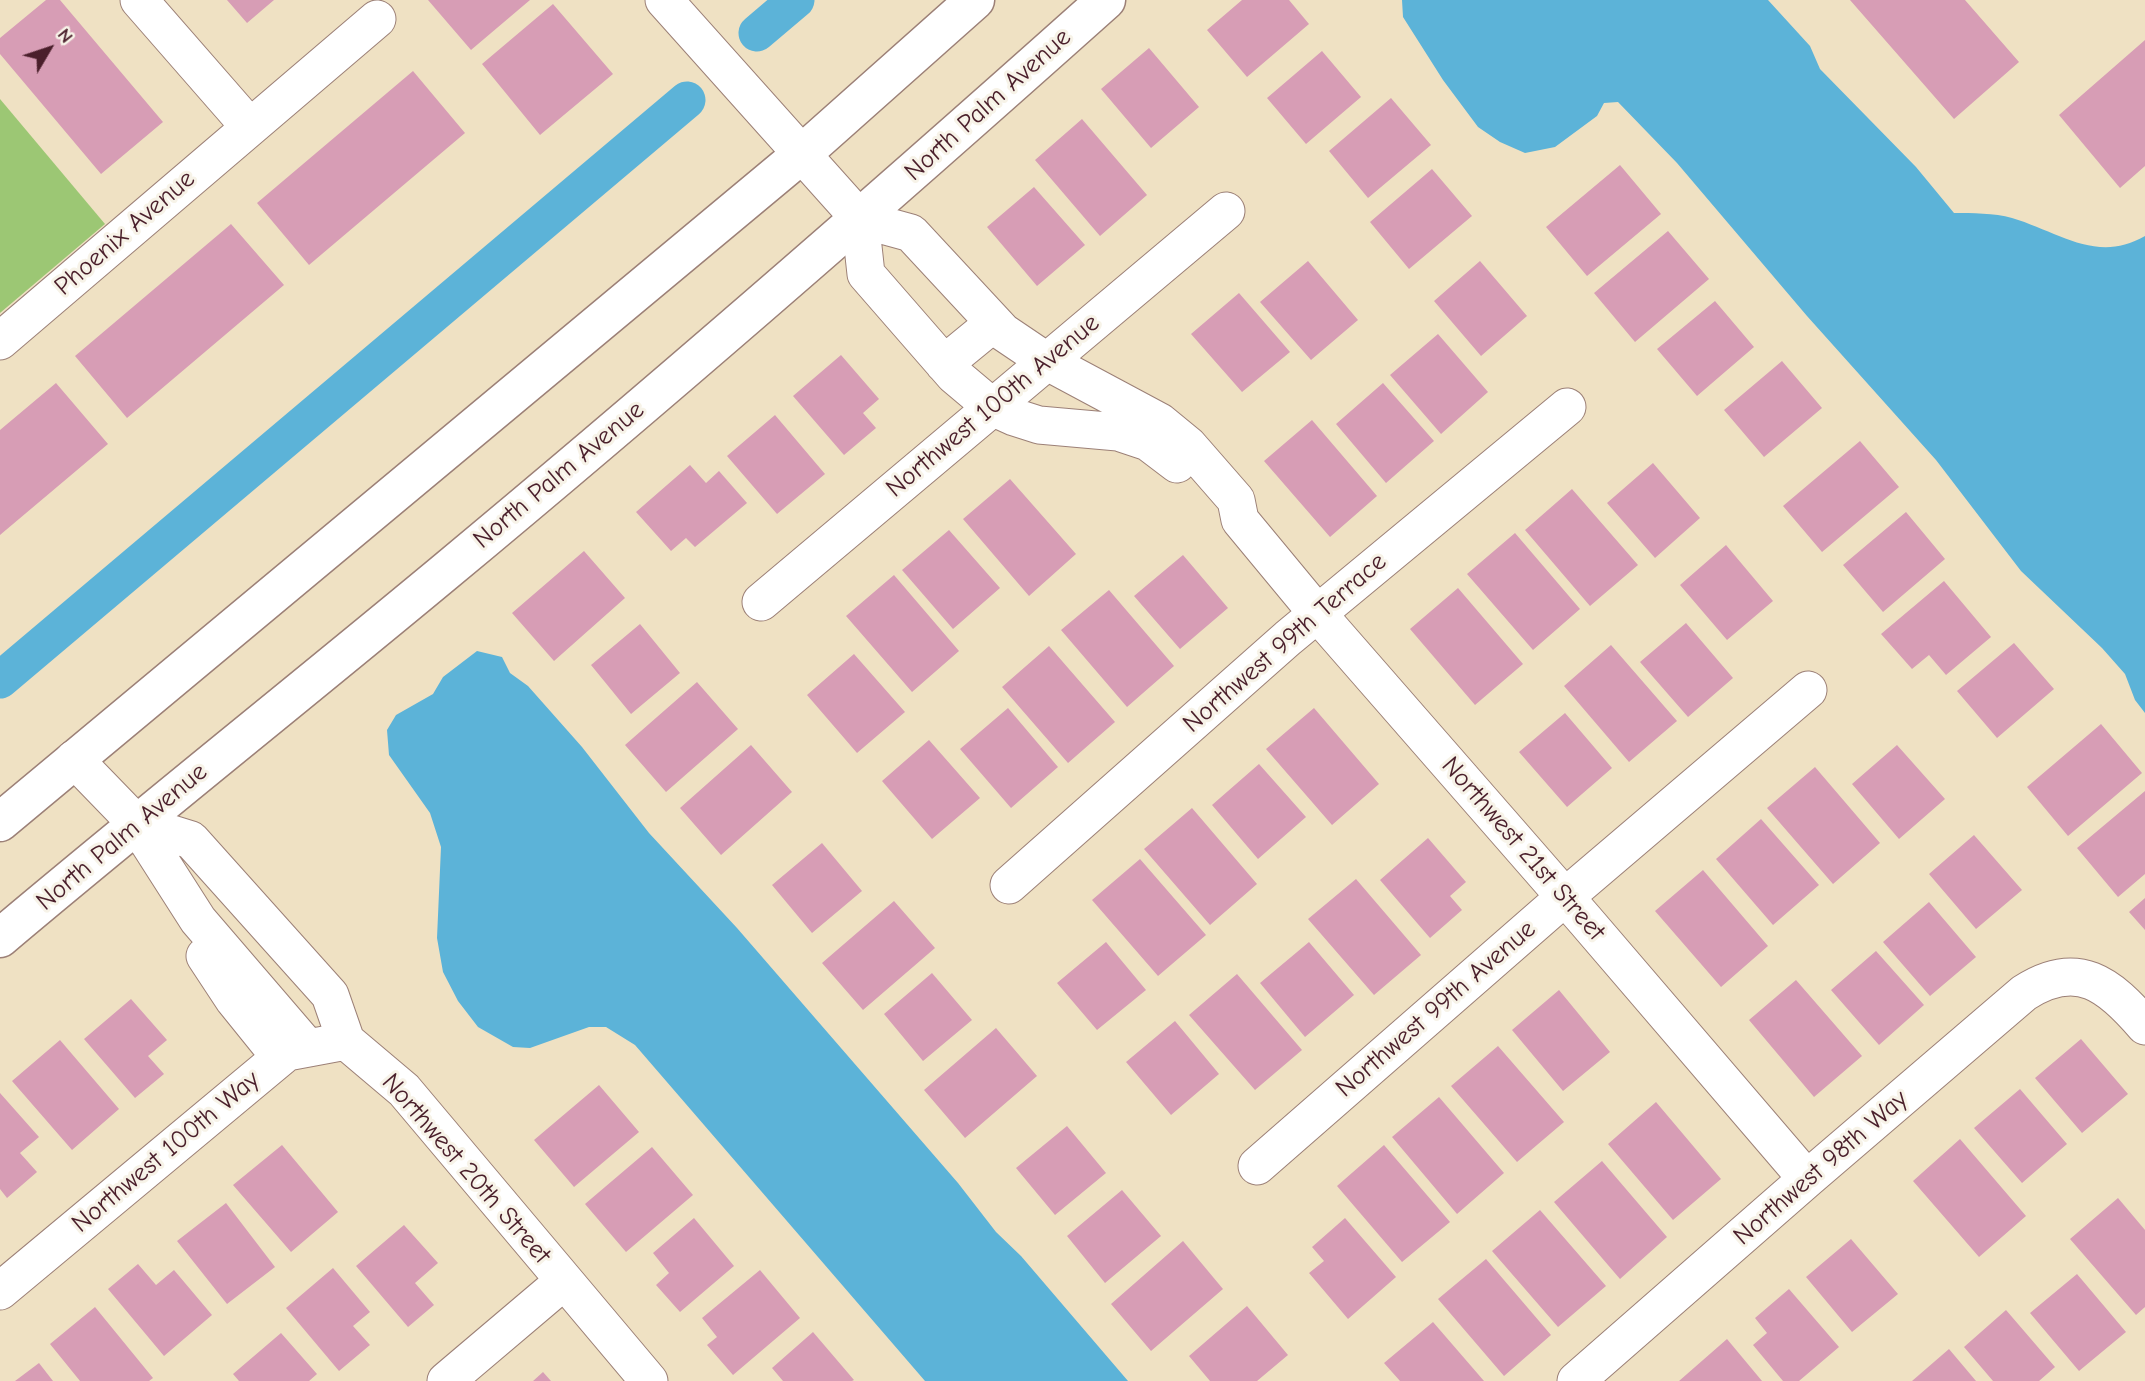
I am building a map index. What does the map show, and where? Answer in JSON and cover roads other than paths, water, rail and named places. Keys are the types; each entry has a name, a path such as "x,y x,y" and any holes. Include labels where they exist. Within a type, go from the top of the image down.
{"main road":[{"path":"0,822 803,153 975,0"},
{"name":"North Palm Avenue","path":"0,938 136,823 445,572 860,219 1106,0"}],"street":[{"path":"139,0 249,126"},
{"path":"664,0 860,219"},
{"name":"Phoenix Avenue","path":"0,341 377,19"},
{"name":"Northwest 100th Avenue","path":"761,602 1226,211"},
{"name":"Northwest 21st Street","path":"1240,520 1220,512 1172,459 1147,442 1118,432 1039,425 1014,418 992,407 944,364 866,274 860,219 911,233 1003,332 1046,361 1160,422 1188,445 1236,500 1240,520 1317,613 1807,1179"},
{"path":"944,364 993,323"},
{"name":"Northwest 99th Terrace","path":"1009,886 1317,613 1567,407"},
{"name":"Northwest 99th Avenue","path":"1257,1166 1565,897 1808,690"},
{"path":"74,759 136,823 192,911 191,936 234,1000 294,1053"},
{"path":"136,823 191,840 330,995 346,1041"},
{"name":"Northwest 98th Way","path":"1576,1381 2024,993 2051,979 2091,981 2119,997 2145,1026"},
{"name":"Northwest 100th Way","path":"0,1291 294,1053 346,1041"},
{"name":"Northwest 20th Street","path":"346,1041 404,1090 649,1381"},
{"path":"446,1381 564,1282"}],"water":[{"path":"1402,0 1768,0 1810,46 1820,69 1916,167 1954,213 2005,216 2078,243 2094,246 2127,244 2145,236 2145,713 2135,700 2125,674 2102,648 2021,571 1936,460 1807,316 1677,163 1618,102 1604,103 1597,116 1555,147 1525,153 1500,142 1478,127 1443,80 1403,17"},
{"path":"477,651 502,657 510,673 528,686 582,747 649,833 737,928 958,1183 996,1232 1021,1256 1128,1381 925,1381 635,1045 606,1027 589,1027 530,1048 513,1047 478,1027 458,1001 443,972 437,938 441,847 430,813 389,755 387,730 396,715 433,694 443,677"}],"waterway":[{"path":"757,33 796,0"},
{"path":"0,680 687,100"}]}
